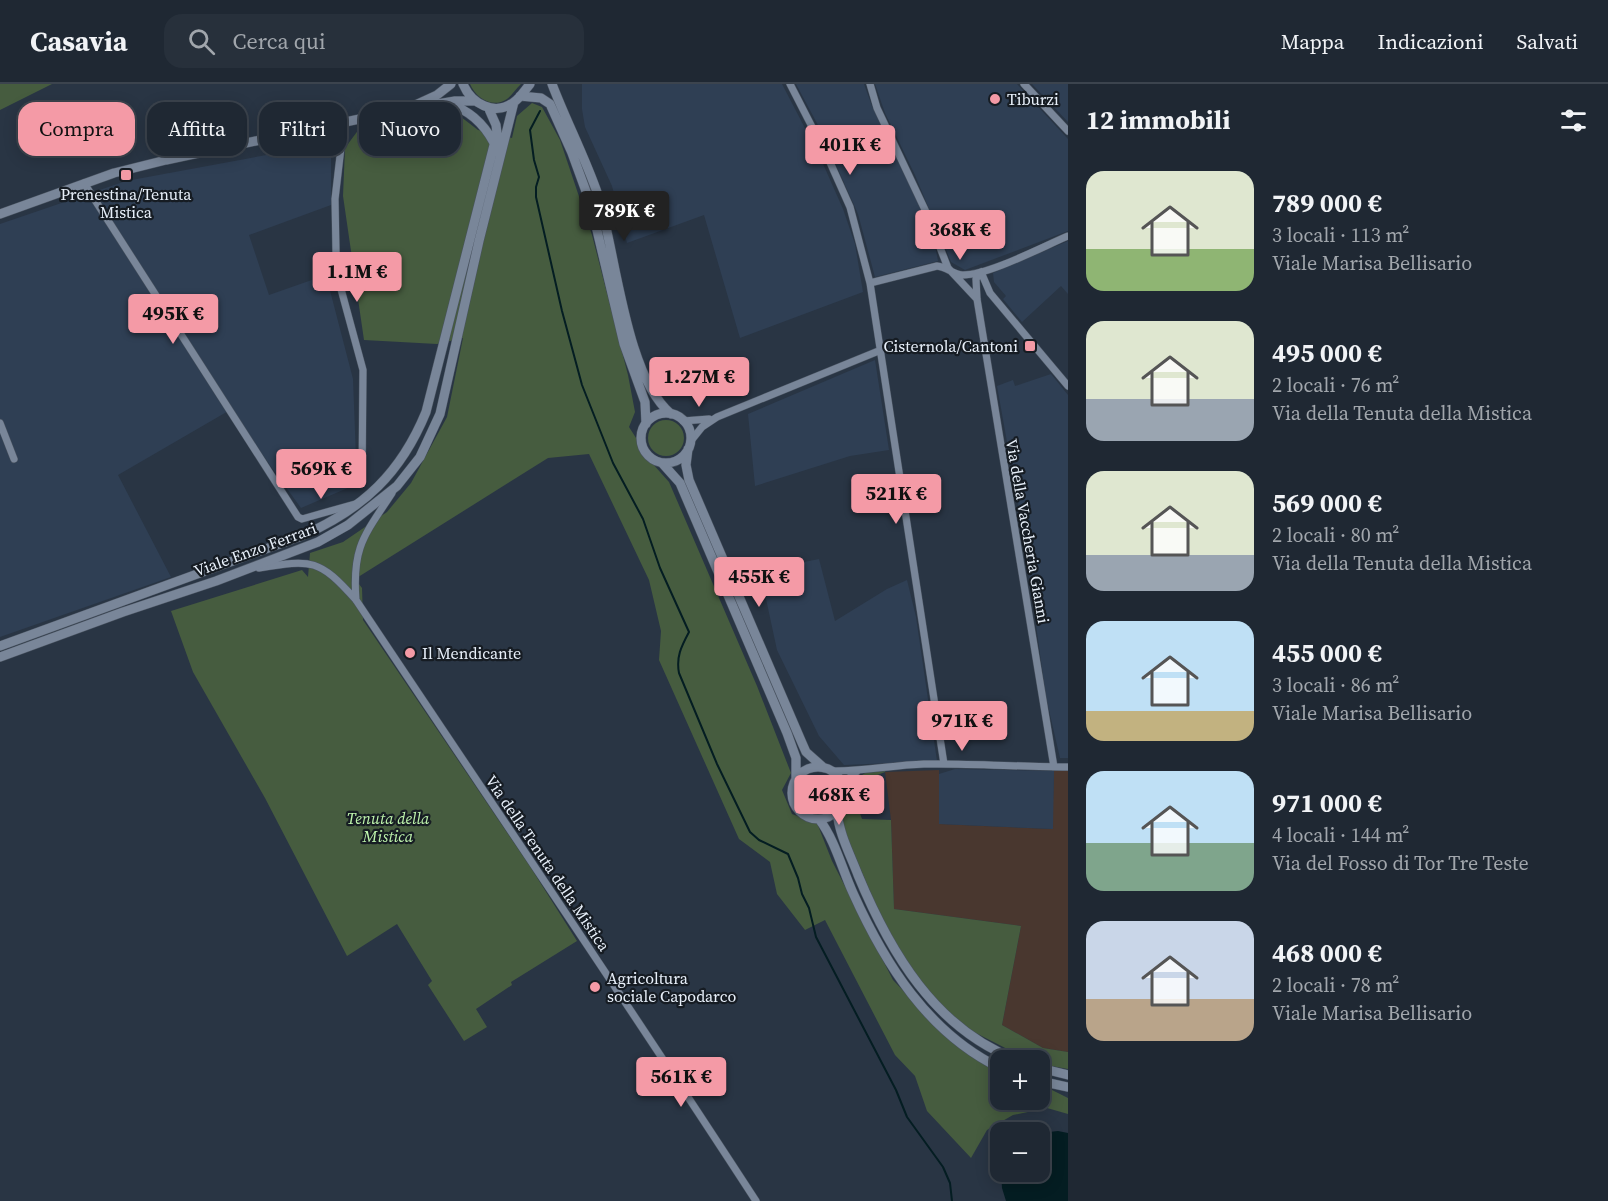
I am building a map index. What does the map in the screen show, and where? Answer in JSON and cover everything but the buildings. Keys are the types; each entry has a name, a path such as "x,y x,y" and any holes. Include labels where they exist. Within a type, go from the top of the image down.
{"main road":[{"path":"421,102 437,95 451,84"},
{"path":"463,84 474,101"},
{"path":"451,102 474,101 488,108 500,108 517,99 530,84"},
{"path":"552,84 597,193 640,364 651,392 671,414 683,421 689,431 686,465 689,480 806,752 837,776 843,789 843,797 837,811 840,831 867,896 886,936 911,975 930,998 959,1027 996,1050"},
{"path":"517,99 541,98 550,104 583,182 598,230 624,344 645,402 646,424 641,436 643,447 648,455 662,463 680,483 783,722 796,758 796,778 792,794 797,809 803,814 819,819 837,811"},
{"name":"Viale Enzo Ferrari","path":"0,657 132,608 247,570 327,538 358,518 397,486 420,457 440,414 479,241 517,99"},
{"name":"Viale Enzo Ferrari","path":"0,646 304,535 335,520 361,502 390,475 403,457 426,412 497,130 488,108"},
{"path":"461,109 486,128 494,143"},
{"path":"0,214 124,170 259,139"},
{"path":"646,424 656,415 671,414"},
{"path":"662,463 678,460 689,445"},
{"path":"796,778 809,769 827,770"},
{"path":"819,819 829,835 868,923 906,987 928,1014 951,1035 990,1062"},
{"path":"1050,1070 1068,1075"},
{"path":"1050,1084 1068,1087"}],"street":[{"path":"790,84 850,207 870,283 944,764"},
{"path":"870,84 877,108 927,213 948,268 977,299 990,293"},
{"path":"1024,84 1068,131"},
{"path":"340,156 335,199 336,252 338,278 363,370 362,480"},
{"path":"84,183 298,517 302,519 361,502"},
{"path":"870,283 930,267 948,268 961,275 981,272 1068,236"},
{"path":"981,272 990,293 1068,386"},
{"name":"Via della Vaccheria Gianni","path":"981,272 976,279 977,299 1054,767"},
{"path":"689,445 702,427 717,417 881,350"},
{"path":"683,421 717,417"},
{"path":"0,423 14,459"},
{"path":"356,600 355,569 358,552 368,530 397,486"},
{"name":"Via della Tenuta della Mistica","path":"247,570 298,562 311,563 328,571 356,600 663,1057 756,1201"},
{"path":"827,770 859,770 887,765 944,764 1068,767"},
{"path":"843,789 850,777 859,770"},
{"path":"1050,1086 1068,1092"}],"shaded area":[{"path":"582,84 782,84 820,157 843,209 855,244 863,292 740,338 704,215 627,243 612,186 585,127"},
{"path":"796,84 864,84 872,106 910,183 935,245 938,261 875,277 858,214 819,127"},
{"path":"875,84 1017,84 1068,139 1068,231 965,270 951,262 915,175 885,113"},
{"path":"1032,84 1068,84 1068,122"},
{"path":"261,156 331,156 331,205 249,235 269,295 326,275 353,379 357,484 301,508 230,410 118,475 171,577 0,637 0,224 126,181"},
{"path":"1068,241 1068,294 1061,286 1022,322 1003,299 1006,296 994,282 993,273"},
{"path":"875,360 889,450 850,456 755,486 748,414"},
{"path":"1051,374 1068,395 1068,758 1060,758 1046,697 1023,531 997,386 1013,380 1015,386"},
{"path":"819,559 835,621 887,589 907,580 916,617 937,761 844,765 819,736 777,650 760,571"},
{"path":"955,769 1054,771 1053,829 939,824 939,774"},
{"path":"939,770 940,824 1052,829 1054,771 1068,771 1068,1052 1043,1048 1002,1025 1021,926 894,909 891,820 885,772"},
{"path":"1050,1132 1068,1133 1068,1201 1006,1201 1002,1182 1050,1182"}],"green space":[{"path":"0,84 52,84 0,110"},
{"path":"470,84 521,84 507,99 496,103 480,98"},
{"name":"Tenuta della Mistica","path":"532,103 542,107 560,140 592,235 628,375 635,412 629,427 652,463 669,482 757,686 791,773 782,790 792,814 817,823 832,861 893,980 954,1044 990,1061 990,1110 1037,1110 1013,1115 1001,1122 990,1122 990,1128 971,1158 927,1111 915,1076 895,1055 825,920 805,930 777,894 770,862 739,839 659,660 661,631 649,580 589,454 548,458 355,579 362,588 363,620 531,868 577,941 511,982 512,985 476,1009 487,1027 464,1041 428,985 432,981 397,924 347,956 265,798 193,672 171,611 302,570 308,577 310,553 343,542 387,512 411,483 447,417 463,338 437,344 364,340 343,196 347,145 359,129 359,156 461,156 461,117 478,130 512,138 517,116"},
{"path":"666,420 679,425 684,438 679,451 666,456 653,451 648,438 653,425"},
{"path":"886,769 885,772 867,779 859,788 858,808 862,819 891,820 894,909 1021,926 1002,1025 1043,1048 1068,1052 1068,1069 1050,1066 1050,1050 1009,1050 970,1030 946,1010 905,960 888,934 840,820 848,787 852,781 867,772"},
{"path":"818,776 831,781 836,794 831,807 818,812 805,807 800,794 805,781"},
{"path":"1050,1089 1068,1098 1068,1114 1050,1109"}],"waterway":[{"path":"540,111 530,130 539,177 536,197 562,311 582,385 613,463 643,519 660,568 689,632 680,652 679,673 717,764 750,832 759,840 788,854 809,908 816,937 896,1090 907,1117 943,1167 950,1183 952,1201"}],"place":[{"name":"Tiburzi","path":"995,99"},
{"name":"Prenestina/Tenuta Mistica","path":"126,175"},
{"name":"Cisternola/Cantoni","path":"1030,346"},
{"name":"Il Mendicante","path":"410,653"},
{"name":"Agricoltura sociale Capodarco","path":"595,987"}]}
